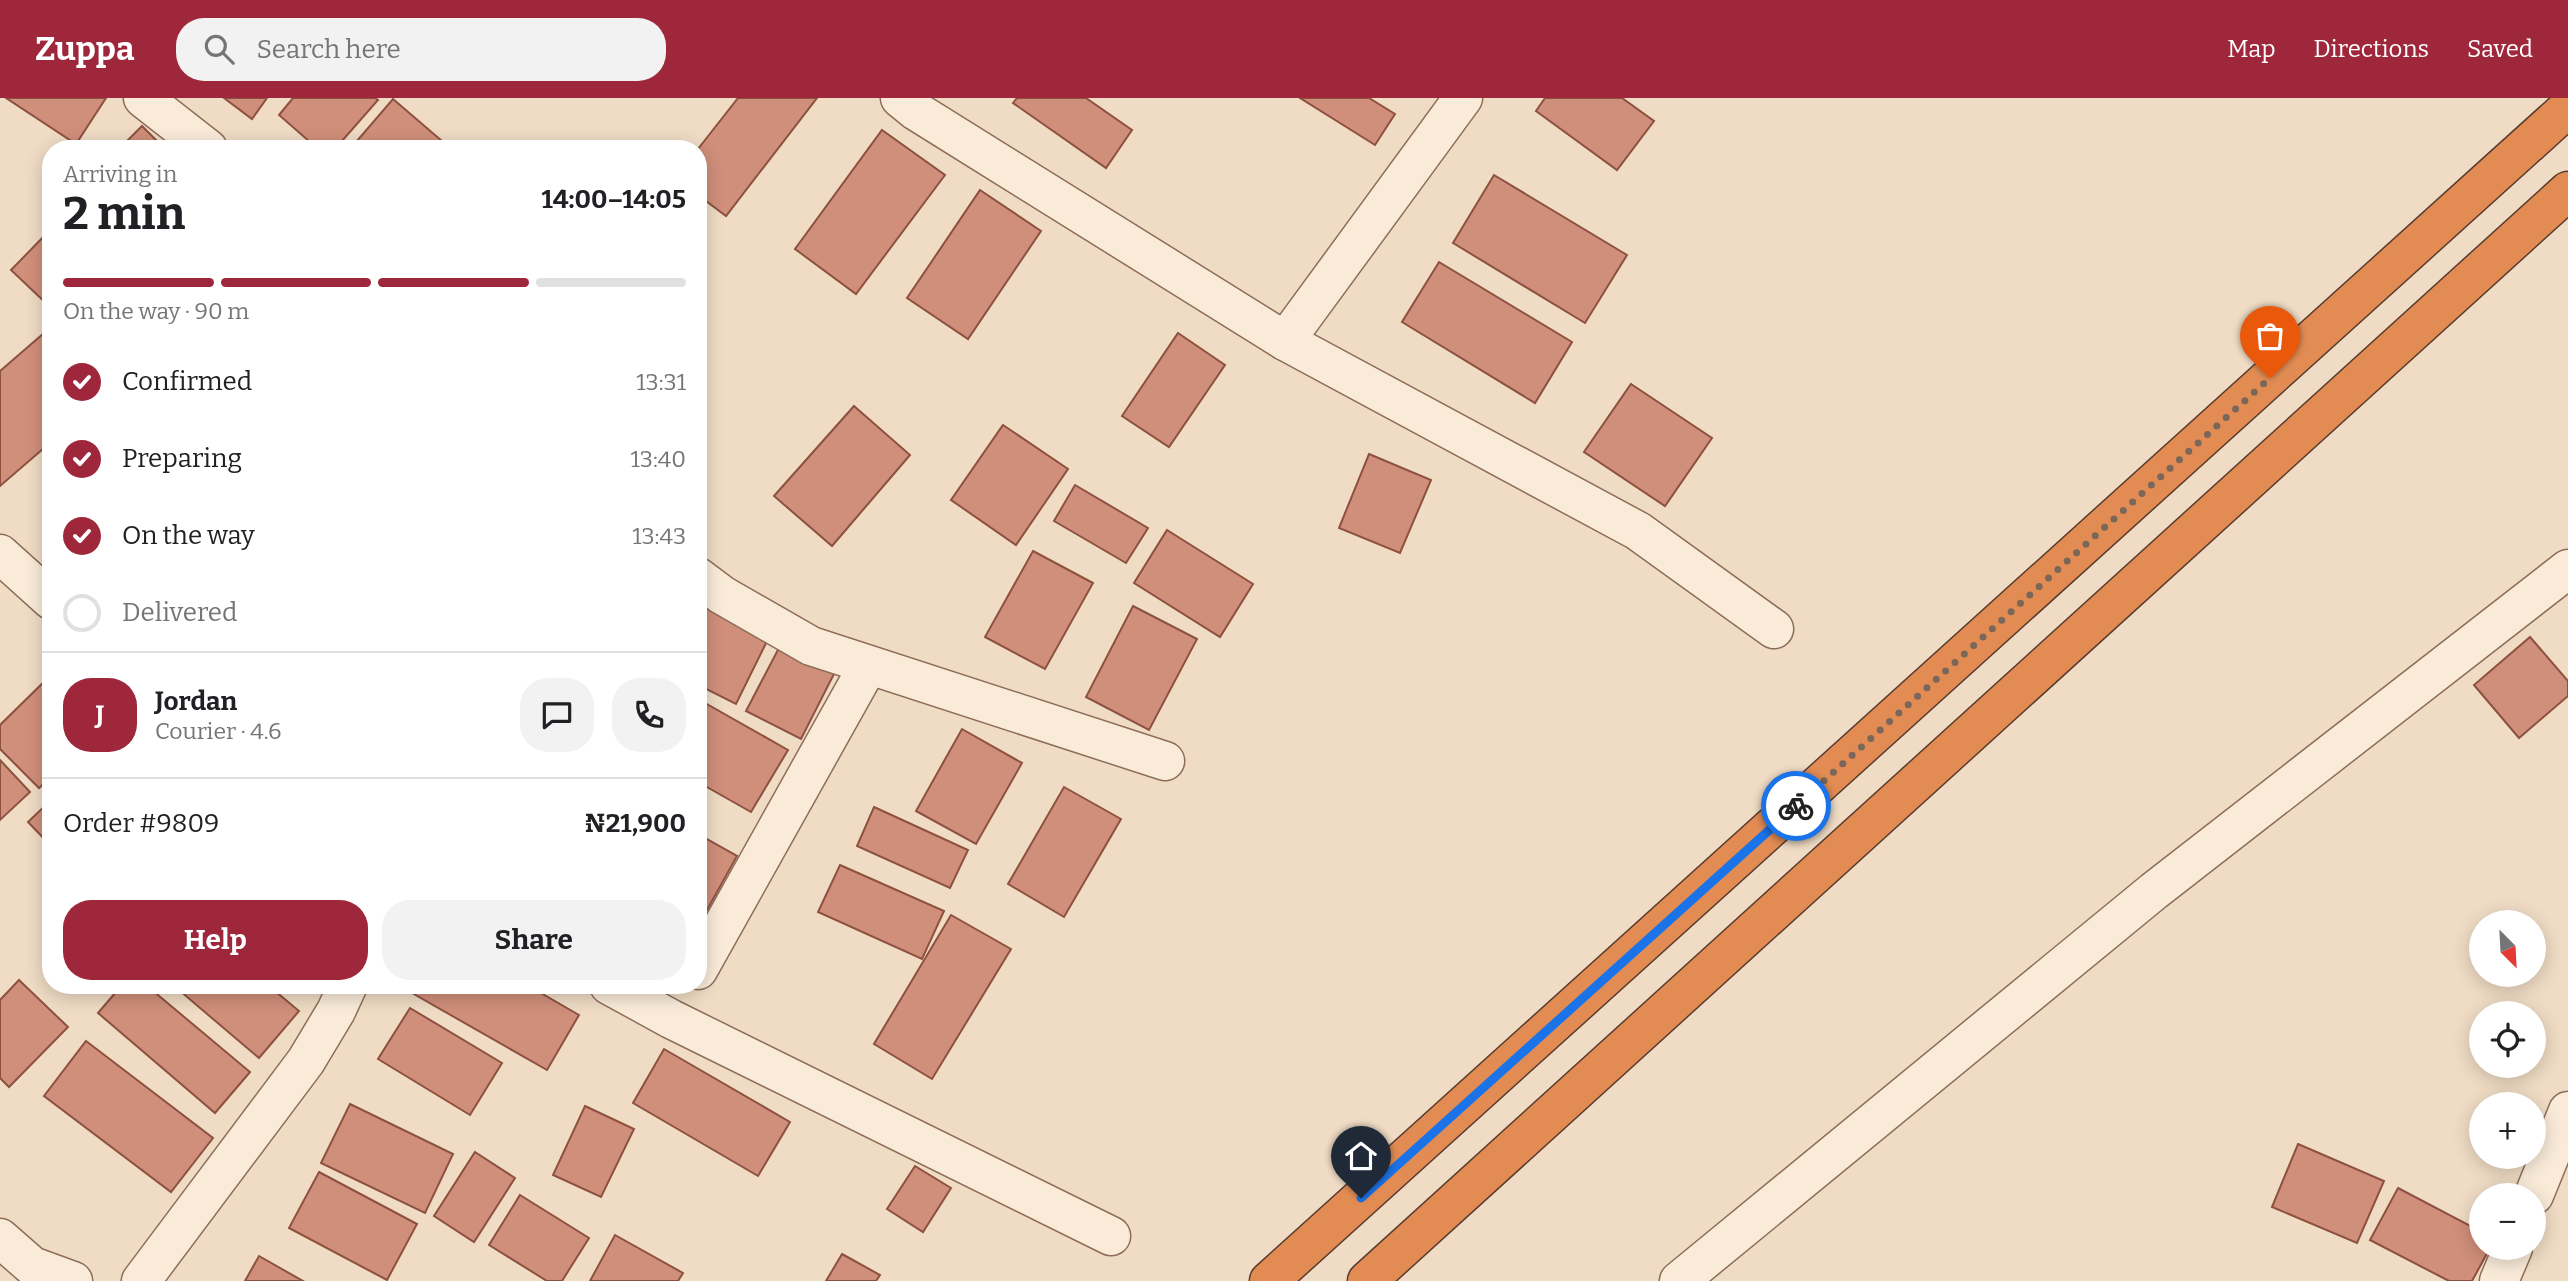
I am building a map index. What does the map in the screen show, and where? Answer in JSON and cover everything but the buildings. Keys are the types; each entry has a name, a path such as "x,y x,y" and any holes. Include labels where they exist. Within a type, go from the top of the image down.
{"highway":[{"path":"1269,1281 2568,108"},
{"path":"1367,1281 2568,191"}],"street":[{"path":"143,98 197,140"},
{"path":"1285,341 1463,98"},
{"path":"914,102 1285,341 1638,531 1774,629"},
{"path":"0,554 42,592"},
{"path":"1679,1281 2154,891 2568,569"},
{"path":"707,584 811,646 1165,761"},
{"path":"707,954 869,666"},
{"path":"141,1281 306,1061 344,994"},
{"path":"625,994 1111,1237"},
{"path":"671,1019 685,994"},
{"path":"2539,1183 2568,1111"},
{"path":"0,1238 32,1266 72,1281"},
{"path":"2499,1281 2508,1260"}],"way so far":[{"path":"1796,806 2270,378"}],"route":[{"path":"1361,1198 1796,806"}]}
